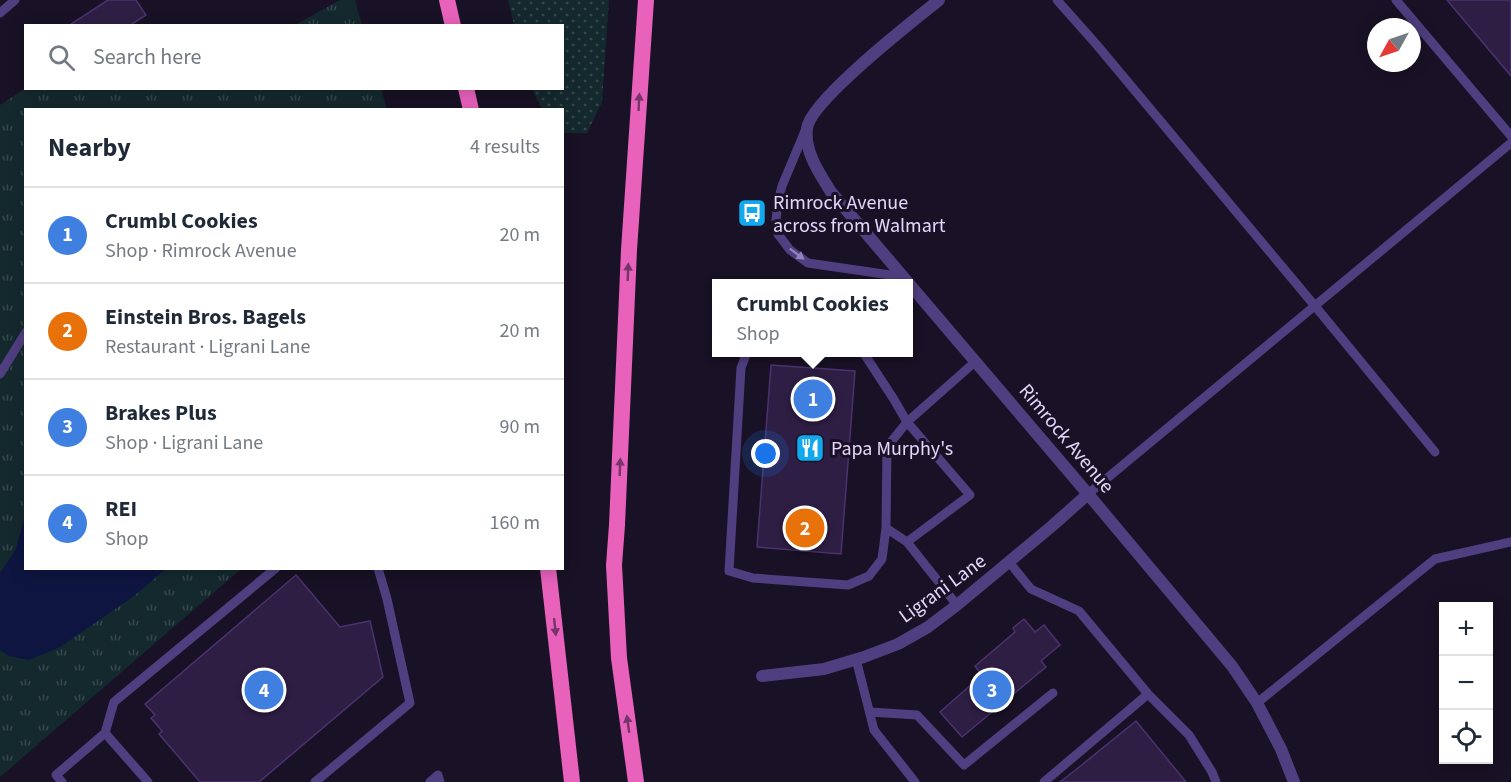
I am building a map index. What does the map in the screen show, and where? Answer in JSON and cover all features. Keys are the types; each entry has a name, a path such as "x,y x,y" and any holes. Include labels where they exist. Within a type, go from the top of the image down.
{"highway":[{"path":"447,0 453,24"},
{"path":"636,782 619,658 614,565 629,250 646,0"},
{"path":"466,90 471,108"},
{"path":"548,570 572,782"}],"street":[{"path":"807,126 822,102 846,78 939,0"},
{"name":"Rimrock Avenue","path":"807,126 808,144 815,166 831,192 904,277"},
{"name":"Rimrock Avenue","path":"913,288 1232,666 1257,704 1281,749 1294,782"},
{"name":"Ligrani Lane","path":"762,676 824,669 898,644 928,627 957,605 1088,494"}],"lane":[{"path":"0,13 15,0"},
{"path":"1057,0 1435,452"},
{"path":"1396,0 1511,136"},
{"path":"807,126 782,186 776,220 778,234 790,250 808,263 904,277"},
{"path":"1088,494 1511,143"},
{"path":"0,374 24,335"},
{"path":"745,357 741,368 729,571 753,578 848,585 870,576 882,559 886,528 887,447 907,422 976,361"},
{"path":"866,357 907,422 970,495 907,542"},
{"path":"886,528 907,542 957,605"},
{"path":"1257,704 1435,559 1511,542"},
{"path":"1009,562 1031,589 1079,611 1148,694 1189,735 1216,782"},
{"path":"62,782 56,775 105,733 114,702 274,570"},
{"path":"315,782 410,703 379,570"},
{"path":"856,659 874,730 915,782"},
{"path":"870,712 917,715 964,765 1053,693"},
{"path":"1044,782 1148,694"},
{"path":"105,733 148,782"},
{"path":"430,782 438,775 440,782"}],"green space":[{"path":"340,0 355,0 362,24 297,24"},
{"path":"508,0 609,0 602,102 587,133 564,133 564,108 542,108 532,90 564,90 564,24 514,24"},
{"path":"24,89 382,90 387,108 24,108 24,570 240,570 0,777 0,105"}],"shaded area":[{"path":"24,519 24,570 165,570 134,596 60,647 29,660 9,656 0,650 0,573 16,549"}],"building":[{"path":"108,0 136,0 146,15 132,24 71,24"},
{"path":"1447,0 1511,0 1511,76"},
{"path":"771,365 855,371 841,554 757,547"},
{"path":"296,575 340,627 370,621 383,677 259,782 200,782 159,734 162,731 151,718 155,715 145,704"},
{"path":"1024,619 1035,632 1044,625 1060,645 1041,661 1046,667 962,737 940,712 982,675 975,666 1015,632 1013,628"},
{"path":"1136,721 1186,782 1060,782 1078,768"}],"place":[{"name":"Rimrock Avenue across from Walmart","path":"752,213"},
{"name":"Crumbl Cookies","path":"813,399"},
{"name":"Papa Murphy's","path":"810,448"},
{"name":"Einstein Bros. Bagels","path":"805,528"},
{"name":"REI","path":"264,690"},
{"name":"Brakes Plus","path":"992,690"}]}
